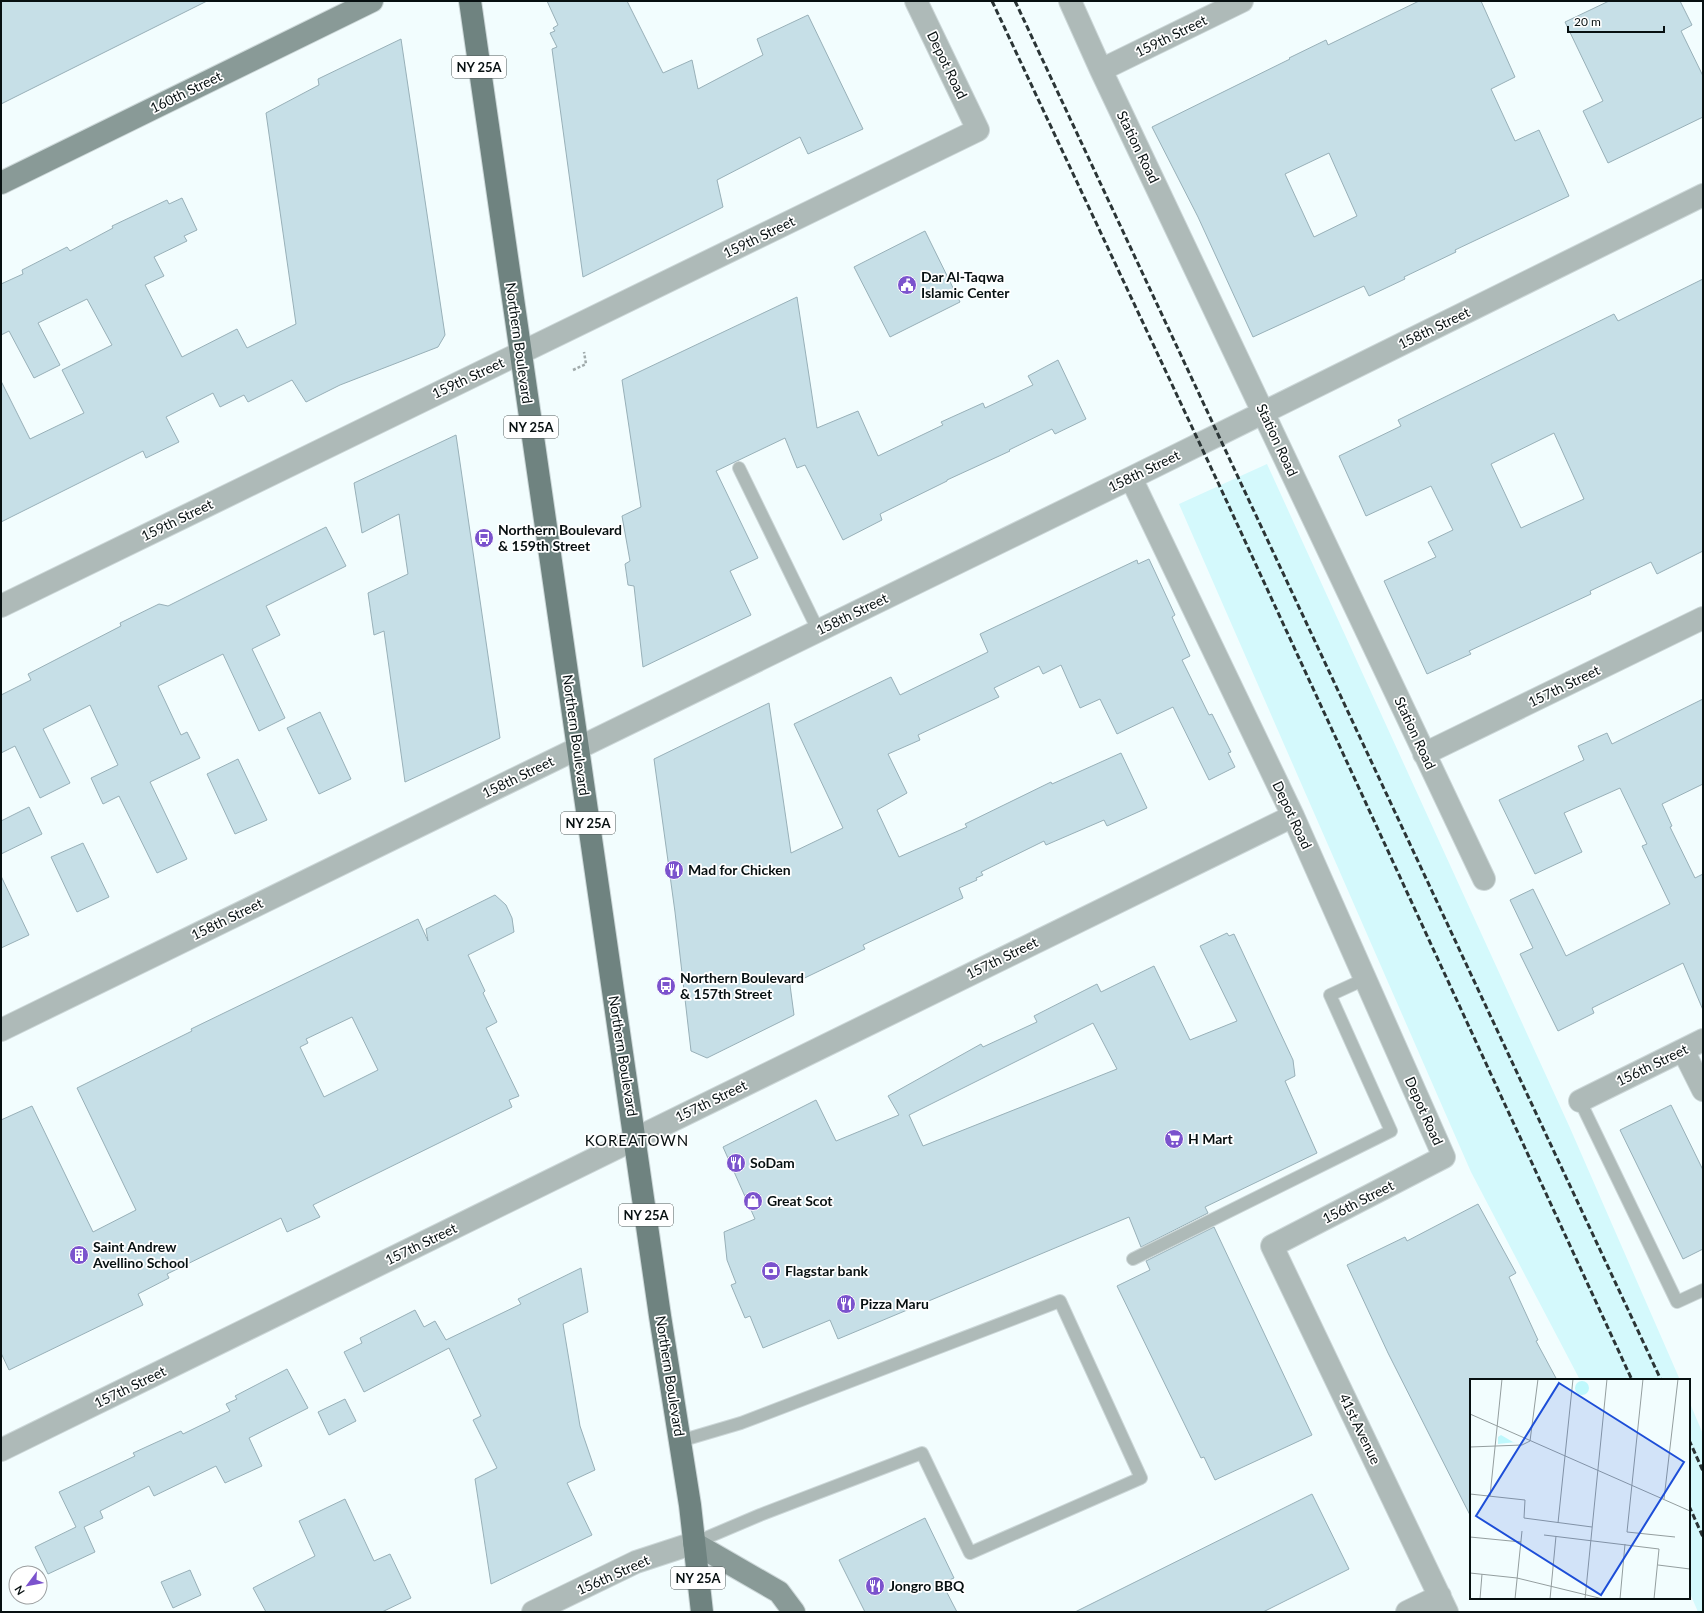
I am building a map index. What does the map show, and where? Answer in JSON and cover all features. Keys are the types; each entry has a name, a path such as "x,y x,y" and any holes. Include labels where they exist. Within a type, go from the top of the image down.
{"main road":[{"name":"Northern Boulevard","path":"470,1 577,749 660,1316 680,1441 702,1612"}],"street":[{"name":"160th Street","path":"1,183 372,1"},
{"name":"Depot Road","path":"916,1 978,130"},
{"name":"Station Road","path":"1070,1 1101,70 1484,879"},
{"name":"159th Street","path":"1101,70 1242,1"},
{"name":"159th Street","path":"1,606 978,130"},
{"name":"158th Street","path":"1,1030 1131,478 1703,195"},
{"name":"Depot Road","path":"1131,478 1293,816 1444,1157"},
{"name":"157th Street","path":"1424,754 1703,618"},
{"name":"157th Street","path":"1,1450 1293,816"},
{"name":"156th Street","path":"1580,1101 1703,1040"},
{"path":"1683,1050 1703,1090"},
{"name":"156th Street","path":"1272,1246 1444,1157"},
{"name":"41st Avenue","path":"1272,1246 1444,1604"},
{"name":"156th Street","path":"533,1612 636,1562 694,1543"},
{"path":"694,1543 779,1592 794,1612"},
{"path":"1407,1612 1444,1604"}],"lane":[{"path":"739,468 818,630"},
{"path":"1133,1259 1391,1131 1330,995 1365,979"},
{"path":"1580,1101 1677,1302 1703,1290"},
{"path":"680,1441 741,1423 1060,1301 1141,1478 970,1553 922,1453 760,1515 694,1543"}],"path":[{"path":"573,370 586,364 583,350"}],"shaded area":[{"path":"1267,464 1570,1128 1680,1379 1579,1379 1471,1172 1179,504"},
{"path":"1690,1403 1703,1434 1703,1612 1698,1612 1690,1593"}],"building":[{"path":"1,1 207,1 1,104"},
{"path":"547,1 627,1 663,73 692,60 698,89 763,55 757,39 808,15 863,129 808,154 800,137 717,180 723,207 583,277 552,49 557,47 550,33 555,31 553,28 558,25"},
{"path":"1419,1 1481,1 1515,77 1491,89 1515,141 1539,130 1569,196 1455,250 1456,252 1369,296 1364,286 1253,337 1198,217 1152,127 1326,40 1328,45","holes":["1329,153 1357,216 1314,237 1285,174"]},
{"path":"1609,1 1680,1 1692,25 1681,31 1703,76 1703,117 1608,163 1583,111 1603,101 1565,22"},
{"path":"401,39 445,335 438,347 340,385 306,402 292,380 248,402 244,395 220,407 213,393 166,417 179,442 146,458 143,451 1,522 1,381 30,439 84,413 62,370 112,345 87,299 38,323 60,365 34,378 9,331 1,335 1,284 23,274 22,270 67,247 70,251 113,228 112,226 167,200 169,204 182,198 197,230 184,236 187,241 154,257 164,276 145,285 182,357 237,329 247,348 296,324 266,113 319,85 318,79"},
{"name":"Dar Al-Taqwa Islamic Center","path":"925,231 960,302 890,337 854,267"},
{"path":"1703,279 1703,551 1657,574 1651,562 1590,591 1591,594 1469,651 1471,654 1427,674 1384,581 1436,557 1428,542 1453,530 1431,486 1366,516 1339,456 1401,426 1398,420 1614,314 1618,321","holes":["1554,433 1584,499 1521,528 1491,464"]},
{"path":"797,297 817,428 858,411 878,456 943,425 941,422 983,403 985,408 1033,385 1028,376 1058,360 1086,419 1055,434 1052,429 1009,450 1010,451 947,480 880,514 882,520 843,540 805,465 797,468 785,438 716,471 758,558 730,571 751,615 643,667 634,586 628,585 625,564 630,561 622,516 641,507 622,380"},
{"path":"456,435 500,738 405,782 384,631 374,635 368,593 408,574 399,514 362,533 354,483"},
{"path":"326,527 346,566 266,606 280,635 252,649 285,718 259,731 223,654 158,686 181,735 187,732 200,758 150,782 187,859 157,873 119,796 103,804 91,778 118,765 90,705 43,729 70,783 40,798 15,746 1,753 1,695 31,680 28,674 121,626 120,623 159,604 168,606"},
{"path":"1149,559 1175,615 1172,617 1190,656 1182,660 1209,715 1212,714 1231,752 1228,753 1235,767 1209,780 1173,707 1117,734 1100,699 1080,708 1061,665 1043,674 1039,666 994,688 999,697 918,735 920,740 888,754 907,793 877,810 899,857 967,827 965,824 1051,782 1052,784 1121,753 1147,808 1107,826 1104,820 1046,845 1044,841 981,872 983,875 976,878 977,880 959,888 963,898 863,945 865,949 790,985 794,1015 707,1058 691,1051 675,912 654,759 769,703 791,853 843,828 794,724 891,677 900,695 988,652 980,634 1137,560 1138,564"},
{"path":"1703,699 1703,784 1662,804 1672,826 1670,827 1695,878 1703,874 1703,1010 1683,963 1592,1008 1594,1013 1558,1031 1520,954 1533,948 1510,900 1533,889 1566,956 1670,904 1642,846 1647,844 1620,788 1564,813 1582,852 1535,874 1499,800 1584,760 1578,746 1607,733 1612,744"},
{"path":"320,712 351,779 319,794 287,728"},
{"path":"238,759 267,820 235,834 207,774"},
{"path":"29,807 42,834 1,854 1,821"},
{"path":"83,843 109,897 77,912 51,857"},
{"path":"1,876 29,935 1,948"},
{"path":"495,895 506,905 512,918 514,932 468,955 485,991 483,993 497,1022 486,1028 519,1096 509,1100 512,1107 313,1205 320,1217 287,1232 281,1218 167,1274 169,1278 138,1294 143,1305 9,1370 1,1353 1,1120 32,1106 93,1232 136,1210 77,1088 192,1031 191,1029 418,919 428,941 426,929","holes":["352,1017 378,1070 324,1097 300,1047 308,1043 306,1039"]},
{"path":"1227,933 1229,936 1234,934 1293,1060 1295,1076 1285,1081 1317,1153 1205,1207 1208,1213 1141,1247 1129,1217 838,1339 830,1320 763,1348 750,1316 745,1318 731,1285 736,1283 727,1260 724,1232 755,1219 723,1147 816,1100 836,1141 899,1115 888,1096 981,1044 983,1047 1037,1022 1034,1016 1097,984 1101,992 1154,966 1190,1040 1237,1021 1200,946","holes":["1093,1023 1117,1069 923,1146 909,1115"]},
{"path":"1671,1105 1703,1170 1703,1249 1683,1259 1620,1130"},
{"path":"1478,1204 1516,1273 1509,1277 1538,1340 1536,1341 1556,1379 1470,1379 1470,1515 1388,1353 1347,1265 1405,1237 1407,1241"},
{"path":"1214,1227 1312,1435 1215,1480 1204,1457 1201,1458 1117,1286 1150,1270 1146,1261"},
{"path":"581,1268 588,1312 563,1324 580,1426 595,1470 567,1483 592,1535 491,1584 475,1479 497,1468 473,1420 481,1416 449,1348 364,1392 344,1352 362,1343 360,1338 415,1310 424,1327 435,1321 446,1340 521,1304 518,1299"},
{"path":"287,1369 308,1408 249,1438 262,1466 225,1483 216,1466 154,1496 149,1486 100,1511 103,1518 84,1527 95,1552 48,1574 48,1565 44,1565 35,1547 76,1527 59,1492 135,1456 133,1453 181,1431 183,1434 230,1411 226,1404 237,1399 235,1396"},
{"path":"345,1399 356,1421 329,1435 318,1412"},
{"path":"1312,1494 1349,1569 1263,1612 1075,1612"},
{"path":"345,1499 374,1561 390,1554 411,1598 382,1612 266,1612 253,1588 315,1556 299,1521"},
{"path":"925,1518 954,1578 942,1583 957,1612 865,1612 839,1560"},
{"path":"190,1570 201,1595 173,1608 161,1582"}],"railway":[{"path":"992,1 1221,489 1632,1379"},
{"path":"1015,1 1661,1379"},
{"path":"1690,1442 1703,1471"},
{"path":"1690,1508 1703,1537"}],"place":[{"name":"Dar Al-Taqwa Islamic Center","path":"907,285"},
{"name":"Northern Boulevard & 159th Street","path":"484,538"},
{"name":"Mad for Chicken","path":"674,870"},
{"name":"Northern Boulevard & 157th Street","path":"666,986"},
{"name":"H Mart","path":"1174,1139"},
{"name":"SoDam","path":"736,1163"},
{"name":"Great Scot","path":"753,1201"},
{"name":"Saint Andrew Avellino School","path":"79,1255"},
{"name":"Flagstar bank","path":"771,1271"},
{"name":"Pizza Maru","path":"846,1304"},
{"name":"Jongro BBQ","path":"875,1586"}],"district":[{"name":"KOREATOWN","path":"637,1141"}]}
